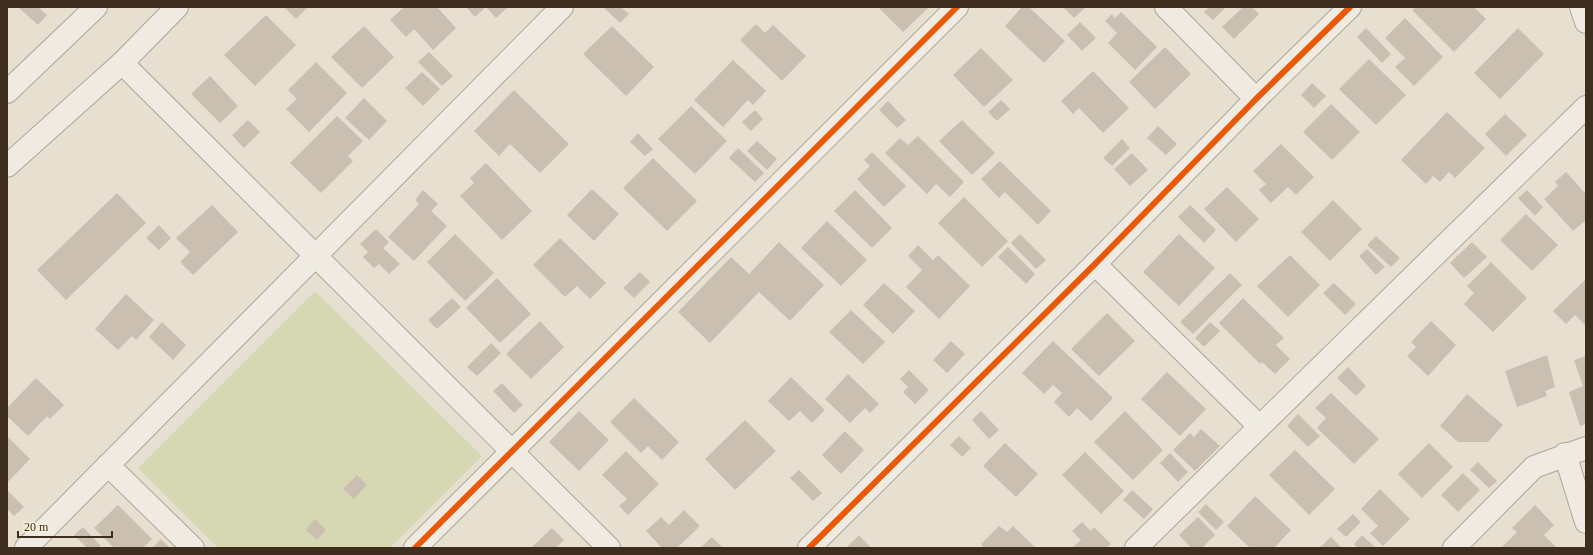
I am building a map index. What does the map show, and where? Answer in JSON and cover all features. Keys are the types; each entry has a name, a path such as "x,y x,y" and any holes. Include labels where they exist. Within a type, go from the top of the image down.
{"street":[{"path":"7,92 96,7"},
{"path":"7,166 122,63 178,7"},
{"path":"26,548 562,7"},
{"path":"415,548 957,7"},
{"path":"1166,7 1256,99"},
{"path":"810,548 1095,264 1256,99 1350,7"},
{"path":"1581,7 1586,22"},
{"path":"122,63 609,548"},
{"path":"1136,548 1586,107"},
{"path":"1095,264 1259,426"},
{"path":"1454,548 1534,467 1564,454 1586,448"},
{"path":"1564,454 1586,522"},
{"path":"108,465 193,548"}],"green space":[{"path":"315,291 482,456 390,548 218,548 138,468"}],"building":[{"path":"18,7 38,7 47,15 38,25"},
{"path":"284,7 308,7 296,19"},
{"path":"404,7 437,7 456,28 433,50 414,29 406,37 390,20"},
{"path":"466,7 486,7 475,17"},
{"path":"486,7 508,7 496,18"},
{"path":"603,7 621,7 629,14 620,23"},
{"path":"878,7 929,7 903,32"},
{"path":"1022,7 1029,7 1065,41 1044,63 1005,26"},
{"path":"1063,7 1086,7 1074,18"},
{"path":"1209,7 1226,7 1213,20 1204,12"},
{"path":"1243,7 1252,7 1259,14 1234,39 1222,27"},
{"path":"1415,7 1474,7 1486,19 1454,52 1412,10"},
{"path":"1121,12 1157,47 1135,70 1108,43 1117,33 1105,21 1112,14 1115,18"},
{"path":"266,15 296,45 255,86 224,55"},
{"path":"1405,18 1443,57 1414,86 1395,67 1405,58 1385,38"},
{"path":"1080,22 1096,38 1082,51 1067,35"},
{"path":"756,24 765,33 773,25 806,56 782,81 740,40"},
{"path":"364,26 394,57 362,88 331,57"},
{"path":"612,26 654,67 626,96 583,54"},
{"path":"1366,28 1391,54 1382,63 1357,37"},
{"path":"1518,28 1544,54 1500,99 1474,73"},
{"path":"1165,47 1191,74 1155,109 1129,82"},
{"path":"981,48 1013,80 984,107 953,75"},
{"path":"429,52 453,76 442,86 418,62"},
{"path":"1369,59 1406,95 1376,125 1339,89"},
{"path":"733,60 766,91 753,105 748,100 723,127 694,100"},
{"path":"316,62 347,93 309,132 286,109 297,99 288,90"},
{"path":"1093,71 1129,108 1103,133 1079,108 1073,114 1061,101"},
{"path":"422,72 440,89 423,106 405,88"},
{"path":"210,76 238,106 220,123 191,94"},
{"path":"1312,83 1326,96 1314,108 1301,95"},
{"path":"514,90 569,144 540,173 510,144 499,156 474,131"},
{"path":"364,98 387,121 369,140 345,118"},
{"path":"1001,100 1010,109 997,121 988,112"},
{"path":"888,101 906,120 897,128 879,110"},
{"path":"1331,104 1360,132 1332,160 1303,132"},
{"path":"691,106 727,141 695,174 658,139"},
{"path":"755,110 763,119 751,131 742,122"},
{"path":"1447,112 1485,148 1455,178 1449,172 1440,182 1433,176 1426,184 1401,160"},
{"path":"1505,114 1527,135 1506,156 1485,134"},
{"path":"337,116 363,141 348,156 353,161 321,193 290,163"},
{"path":"248,120 260,132 244,148 232,135"},
{"path":"962,120 995,153 972,175 939,141"},
{"path":"1158,126 1177,144 1166,155 1147,138"},
{"path":"638,133 653,149 645,156 630,142"},
{"path":"918,136 964,182 950,197 936,184 927,194 885,153 900,138 908,145"},
{"path":"1122,139 1130,148 1112,166 1103,158"},
{"path":"757,141 777,159 767,170 747,151"},
{"path":"1281,144 1314,177 1296,195 1288,187 1271,203 1259,190 1266,184 1253,171"},
{"path":"738,148 764,173 755,182 729,158"},
{"path":"872,152 906,186 884,207 857,179 870,166 864,160"},
{"path":"1132,153 1148,170 1130,186 1114,169"},
{"path":"653,158 697,201 667,231 623,188"},
{"path":"1000,161 1051,211 1038,225 1005,192 999,198 981,179"},
{"path":"486,163 532,211 502,240 460,196 474,183 470,178"},
{"path":"1566,172 1586,194 1586,220 1573,231 1544,199 1558,186 1555,182"},
{"path":"1227,187 1259,219 1236,242 1204,209"},
{"path":"592,189 619,214 594,241 567,215"},
{"path":"423,190 438,204 431,211 447,226 414,261 388,237 419,204 415,200"},
{"path":"855,190 892,228 872,248 834,211"},
{"path":"1527,190 1543,207 1535,216 1518,198"},
{"path":"117,193 146,223 66,300 37,270"},
{"path":"964,197 1008,241 982,267 938,223"},
{"path":"1333,200 1362,229 1330,261 1301,232"},
{"path":"212,205 238,232 193,275 180,262 190,252 176,238"},
{"path":"1190,205 1216,230 1204,243 1178,217"},
{"path":"1526,214 1558,245 1532,271 1500,240"},
{"path":"827,221 867,260 841,286 801,248"},
{"path":"159,225 171,238 159,250 146,238"},
{"path":"376,229 389,242 383,248 400,264 389,274 379,264 374,268 363,257 368,252 360,244"},
{"path":"455,234 494,273 465,301 427,262"},
{"path":"1020,234 1046,260 1036,269 1011,243"},
{"path":"1179,234 1215,268 1179,306 1143,272"},
{"path":"1376,236 1400,258 1391,267 1367,245"},
{"path":"560,238 606,283 590,299 577,286 565,297 533,265"},
{"path":"779,242 824,285 790,321 759,292 710,343 678,312 731,257 749,274"},
{"path":"1472,242 1487,257 1464,278 1450,263"},
{"path":"918,245 933,260 938,255 970,286 939,319 906,287 922,270 908,256"},
{"path":"1008,247 1035,274 1026,284 998,257"},
{"path":"1367,249 1385,267 1376,275 1359,256"},
{"path":"1290,255 1320,285 1288,317 1257,286"},
{"path":"1491,262 1527,298 1493,332 1464,304 1474,293 1467,286"},
{"path":"640,272 650,282 634,298 623,288"},
{"path":"1230,273 1242,285 1193,334 1180,322"},
{"path":"497,278 531,314 500,343 466,308"},
{"path":"1586,279 1586,326 1575,315 1566,324 1553,311"},
{"path":"884,283 915,311 893,334 863,305"},
{"path":"1334,283 1356,304 1345,315 1323,293"},
{"path":"126,294 154,320 136,340 132,336 118,350 95,329"},
{"path":"452,298 461,307 437,329 428,320"},
{"path":"1243,298 1284,338 1276,345 1290,359 1275,374 1262,362 1260,364 1219,323"},
{"path":"851,310 885,342 863,364 829,332"},
{"path":"1107,313 1135,341 1099,376 1071,349"},
{"path":"540,321 564,347 531,379 506,354"},
{"path":"1431,321 1456,345 1428,376 1407,356 1416,347 1411,342"},
{"path":"162,322 186,345 173,360 149,337"},
{"path":"1210,322 1220,331 1204,347 1195,338"},
{"path":"951,341 965,354 947,373 933,360"},
{"path":"1053,341 1113,398 1091,421 1077,408 1069,417 1054,402 1062,393 1053,385 1044,394 1022,373"},
{"path":"491,343 501,353 477,376 467,367"},
{"path":"1547,355 1555,387 1545,391 1547,396 1517,407 1505,371"},
{"path":"1586,356 1586,424 1580,426 1569,392 1583,386 1574,360"},
{"path":"1348,367 1366,386 1356,396 1337,378"},
{"path":"909,370 929,390 915,404 903,392 908,387 900,379"},
{"path":"1167,372 1206,409 1180,436 1141,399"},
{"path":"848,374 879,404 870,413 865,408 850,423 825,399"},
{"path":"791,377 825,410 812,423 800,411 789,421 768,401"},
{"path":"36,378 64,405 50,419 47,416 28,436 7,416 7,408"},
{"path":"502,383 523,405 514,413 493,391"},
{"path":"1331,393 1379,439 1354,464 1317,428 1326,418 1315,408"},
{"path":"1467,394 1503,425 1488,442 1458,442 1440,426"},
{"path":"634,398 679,442 662,460 648,446 641,453 610,422"},
{"path":"579,411 609,440 579,471 549,442"},
{"path":"981,411 999,430 989,439 972,420"},
{"path":"1125,411 1163,450 1133,480 1094,442"},
{"path":"1298,414 1320,436 1308,447 1287,426"},
{"path":"745,420 776,451 735,490 705,459"},
{"path":"1201,429 1220,446 1195,471 1173,450 1190,433 1194,437"},
{"path":"845,431 864,450 841,474 822,455"},
{"path":"7,436 30,459 7,483"},
{"path":"959,436 971,448 962,457 950,445"},
{"path":"1005,443 1038,474 1016,497 983,466"},
{"path":"1429,443 1453,467 1422,498 1398,474"},
{"path":"1295,450 1335,489 1309,515 1269,475"},
{"path":"626,451 659,484 628,515 619,506 627,499 602,475"},
{"path":"1085,452 1124,491 1101,514 1062,475"},
{"path":"1170,453 1188,472 1178,482 1160,463"},
{"path":"1478,462 1497,481 1489,488 1470,470"},
{"path":"799,470 822,493 813,501 790,478"},
{"path":"1463,473 1480,490 1458,512 1441,495"},
{"path":"357,475 367,485 354,499 343,489"},
{"path":"1380,489 1410,519 1383,546 1370,533 1378,526 1361,509"},
{"path":"7,490 24,507 14,516 7,509"},
{"path":"1132,490 1153,509 1144,519 1123,500"},
{"path":"1255,496 1291,530 1274,548 1250,548 1227,526"},
{"path":"1206,504 1224,522 1216,530 1198,512"},
{"path":"118,505 152,539 143,548 114,548 94,528"},
{"path":"1535,505 1554,525 1544,535 1557,548 1501,548 1517,532 1512,528"},
{"path":"684,510 700,526 677,548 662,548 646,531 661,517 669,525"},
{"path":"1353,514 1361,522 1346,537 1337,529"},
{"path":"1198,517 1215,535 1202,548 1191,548 1179,535"},
{"path":"315,519 326,530 317,540 306,530"},
{"path":"1082,522 1091,531 1094,527 1111,544 1107,548 1076,548 1074,546 1081,540 1072,531"},
{"path":"999,526 1007,532 1013,526 1036,548 984,548 981,544"},
{"path":"83,527 101,546 99,548 87,548 74,535"},
{"path":"552,528 564,540 556,548 531,548"},
{"path":"859,535 871,548 846,548"},
{"path":"1362,535 1376,548 1358,548 1354,544"},
{"path":"712,537 723,548 700,548"},
{"path":"1331,537 1342,548 1319,548"},
{"path":"161,539 170,548 152,548"}],"cycle path":[{"path":"415,548 957,7"},
{"path":"809,548 1095,264 1256,99 1350,7"}]}
